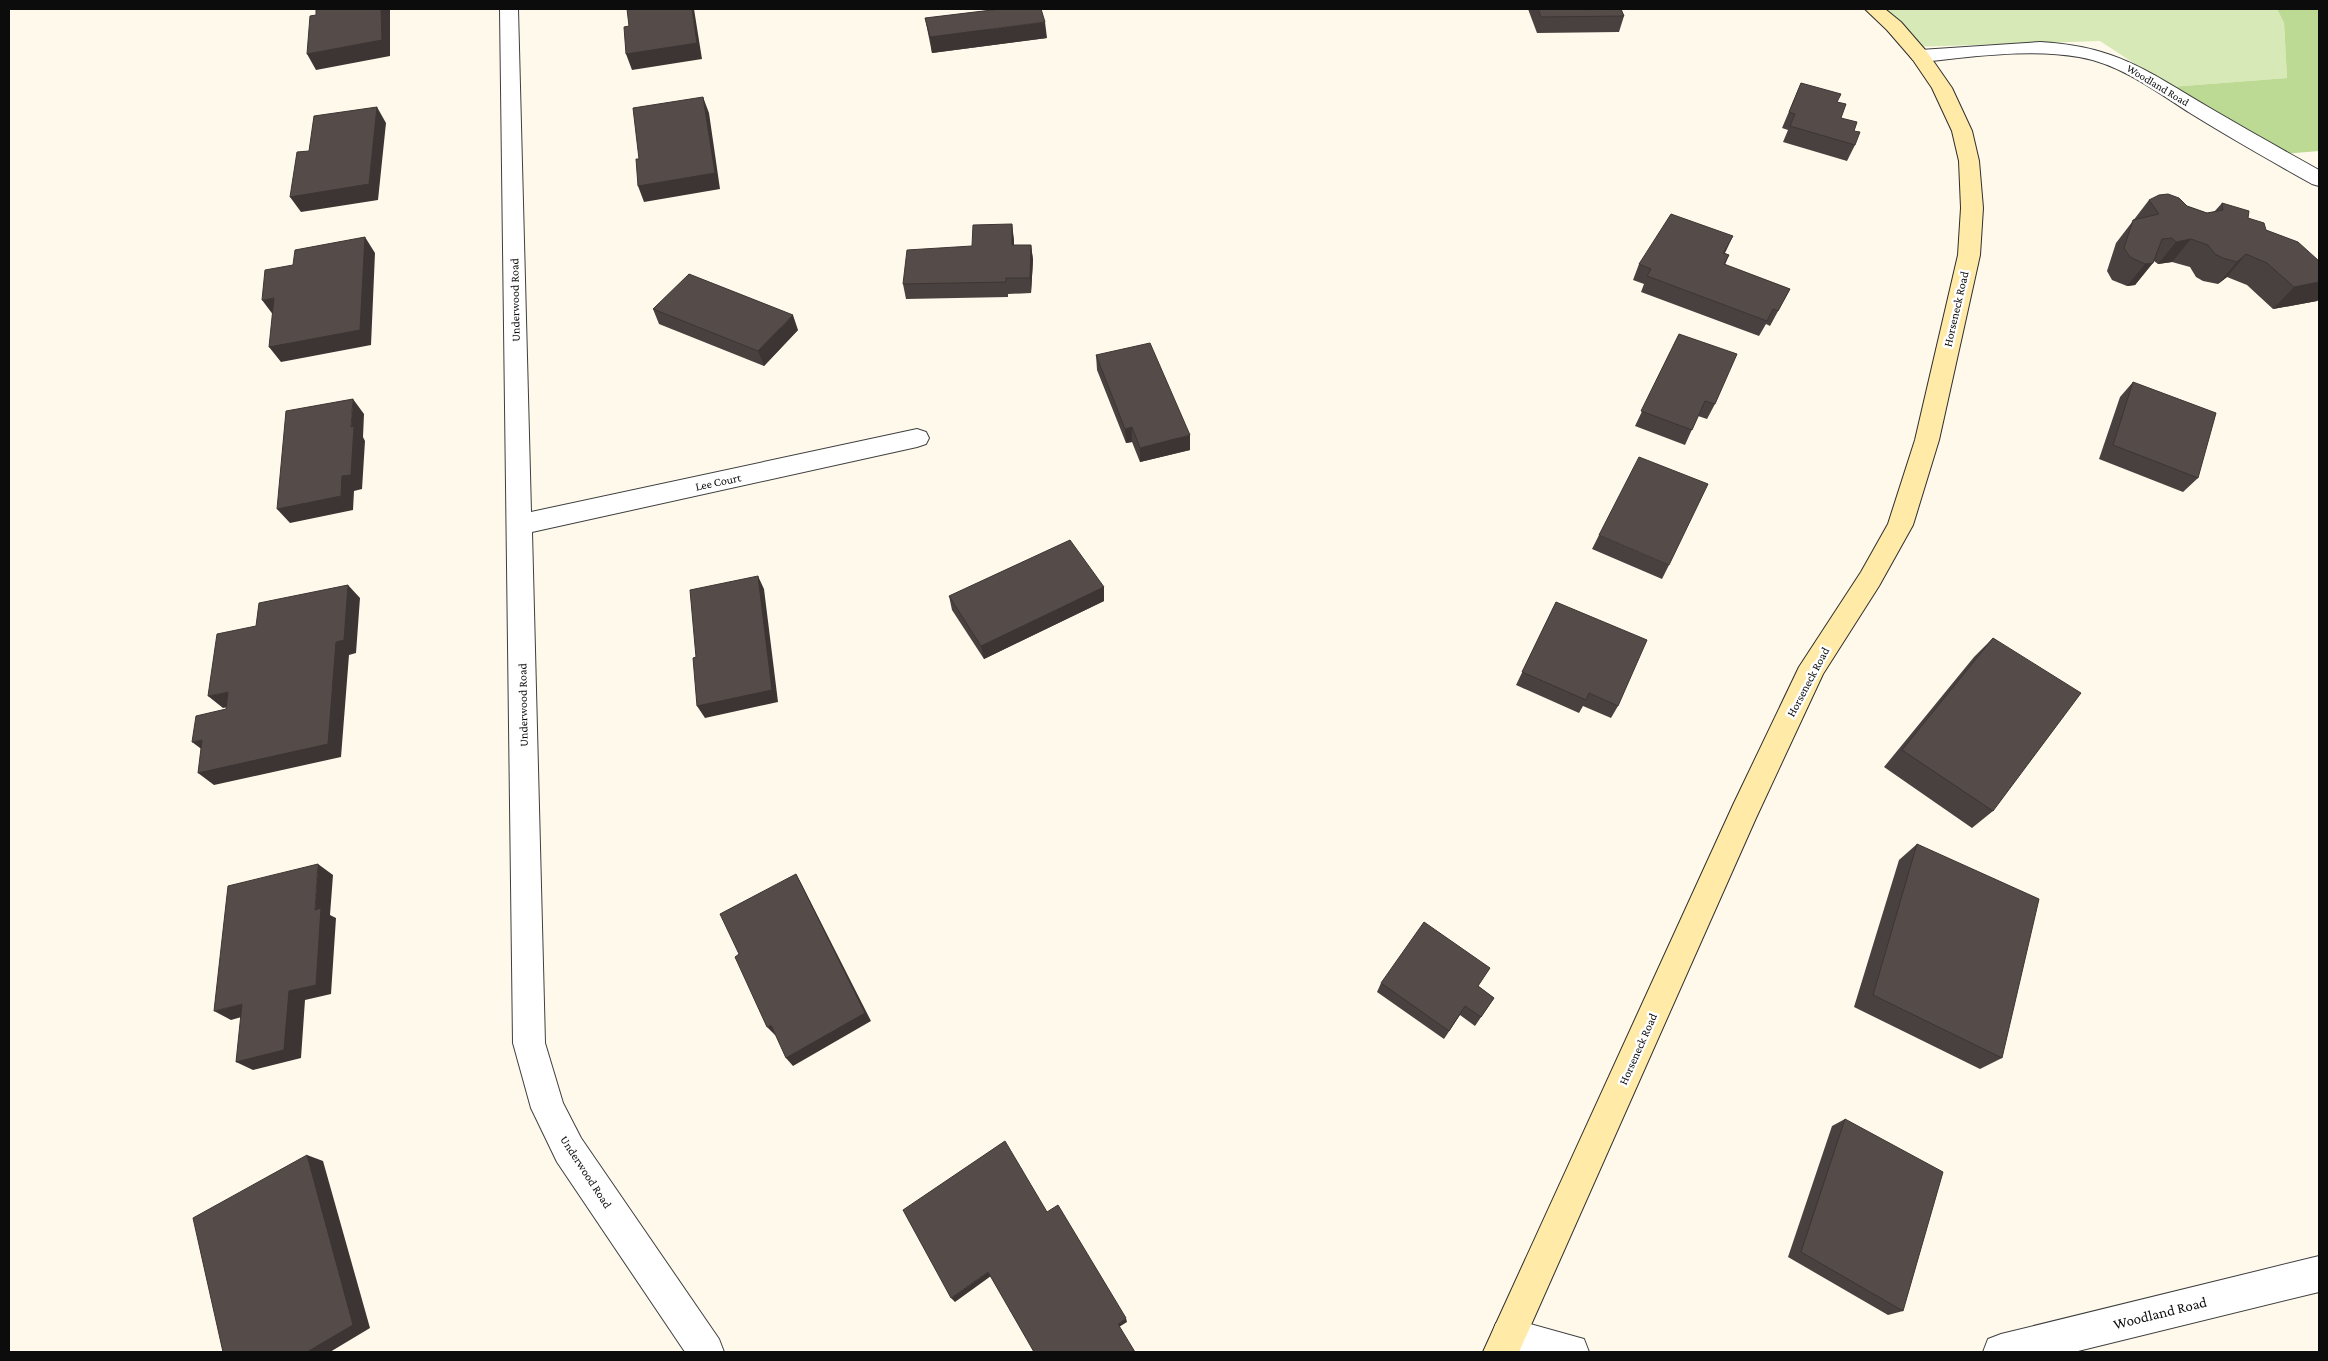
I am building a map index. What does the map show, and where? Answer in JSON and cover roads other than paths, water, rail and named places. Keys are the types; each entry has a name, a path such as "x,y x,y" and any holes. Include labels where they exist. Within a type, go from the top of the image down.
{"street":[{"name":"Underwood Road","path":"509,9 529,1042 548,1108 569,1150 706,1352"},
{"name":"Horseneck Road","path":"1505,1344 1743,814 1813,667 1870,580 1900,525 1927,440 1969,255 1972,208 1968,161 1962,131 1942,88 1920,56 1894,26 1874,9"},
{"name":"Woodland Road","path":"1920,56 2011,48 2064,49 2104,57 2128,66 2149,77 2196,108 2319,179"},
{"name":"Lee Court","path":"519,525 917,438"},
{"name":"Woodland Road","path":"2000,1352 2319,1274"},
{"path":"1505,1344 1570,1352"}]}
